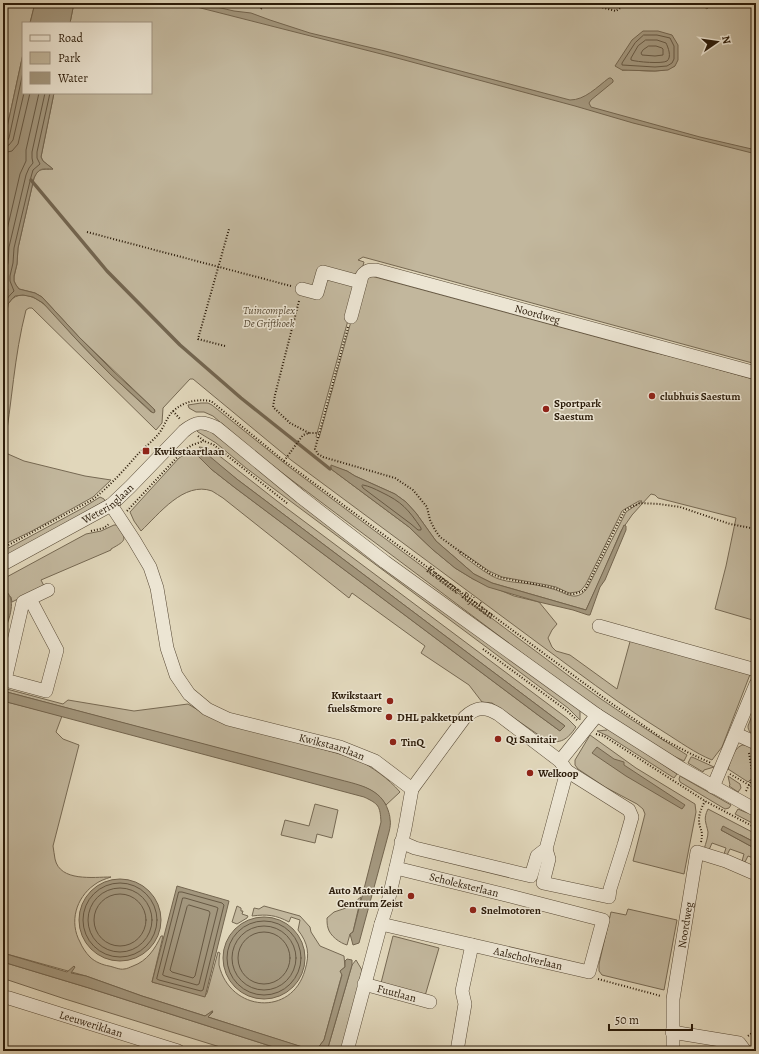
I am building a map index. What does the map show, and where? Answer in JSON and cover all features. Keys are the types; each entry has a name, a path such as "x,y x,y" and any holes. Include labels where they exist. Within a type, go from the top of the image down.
{"street":[{"name":"Noordweg","path":"360,282 364,272 376,270 756,373"},
{"path":"302,289 317,293 323,272 360,282 351,317"},
{"name":"Kromme-Rijnlaan","path":"197,423 203,422 216,428 301,497 385,562 597,715 682,769 756,810"},
{"name":"Weteringlaan","path":"3,564 111,505 130,488 188,427 197,423"},
{"name":"Kwikstaartlaan","path":"111,505 150,567 157,588 167,648 176,675 189,694 208,709 228,719 340,747 375,761 412,789"},
{"path":"30,599 57,650 46,691 5,680 23,602 48,590"},
{"path":"599,626 756,670"},
{"path":"713,786 721,768 746,739 756,684"},
{"path":"347,1051 380,924 388,902 412,789 465,717 476,709 487,708 492,710 563,766 629,810 632,817 610,889 609,897 543,883 549,859 546,849 563,766 597,715"},
{"path":"401,842 415,848 531,876 537,856 546,849"},
{"path":"697,852 726,861 756,874"},
{"name":"Noordweg","path":"673,1051 673,999 697,852"},
{"name":"Scholeksterlaan","path":"396,868 603,920 590,972"},
{"name":"Aalscholverlaan","path":"380,924 590,972"},
{"path":"456,1051 465,1004 462,991 472,945"},
{"name":"Fuutlaan","path":"364,984 430,1002"},
{"name":"Leeuweriklaan","path":"3,997 178,1051"},
{"path":"672,1032 739,1043 745,1051"}],"path":[{"path":"260,9 265,3"},
{"path":"585,3 616,11 627,3"},
{"path":"225,346 198,339 228,230"},
{"path":"87,232 302,289 273,407 290,423 309,433"},
{"path":"351,317 315,449 318,454 323,457 395,478 413,490 427,507 430,520 440,537 492,574 502,578 555,588 569,594 584,591 625,510 640,503 680,507 730,524 756,529"},
{"name":"Kromme-Rijnlaan","path":"173,411 186,403 195,400 211,401 284,461 608,701 663,739 721,768 756,789"},
{"name":"Weteringlaan","path":"3,548 92,500 102,492 160,431 166,419 173,411"},
{"path":"284,461 303,435 309,433 319,433"},
{"path":"587,728 596,734 604,736 705,801 756,828"},
{"path":"740,802 753,777 746,739"},
{"path":"697,852 702,835 699,819 701,809 705,801"},
{"path":"590,972 599,979 673,999"}],"green space":[{"path":"3,3 35,3 30,22 22,22 22,59 3,146"},
{"name":"Tuincomplex De Grifthoek","path":"74,3 699,3 707,9 712,3 756,3 756,364 363,257 358,260 364,262 316,437 319,438 364,274 756,380 756,621 715,609 736,518 658,498 651,494 632,515 621,531 586,610 492,583 474,574 436,541 416,513 406,502 395,494 347,471 331,466 331,469 409,527 455,568 473,579 514,596 539,602 557,624 548,638 552,647 556,651 570,655 617,689 631,638 751,672 722,747 712,760 694,751 607,694 291,460 193,379 190,379 163,408 162,423 156,430 32,308 26,310 22,327 4,449 8,454 24,461 85,476 111,480 93,497 32,531 3,545 3,347 8,304 15,297 21,295 28,296 44,304 56,315 85,349 113,376 151,412 154,412 155,410 79,337 42,297 35,293 19,289 14,281 18,248 34,178 38,172 44,169 53,169 43,161 41,157 54,94 152,94 152,22 70,22","holes":["675,66 669,69 656,71 622,70","639,501 642,501 626,512 588,587 583,593 578,595 571,596 541,586 499,579 484,571 459,553 460,551 489,571 502,577 556,587 569,593 577,592 580,591 586,584 622,511"]},
{"path":"208,403 212,405 288,466 573,679 629,718 687,755 684,761 665,752 596,707 257,454 213,416 204,412 196,412 189,408 188,405"},
{"path":"205,429 210,431 580,709 580,720 568,708 246,468 216,443 198,432 196,430"},
{"path":"199,447 207,448 217,454 277,501 568,719 576,727 573,731 567,738 560,741 555,742 546,740 492,703 482,702 469,685 421,653 425,646 352,593 349,598 223,498 212,491 202,489 182,495 164,508 141,531 130,512 179,458 190,451 234,487 538,715 560,731 565,726 238,480 212,460"},
{"path":"100,497 105,501 3,558 3,551 81,509"},
{"path":"117,525 123,534 124,539 120,544 111,550 41,580 44,586 12,602 11,597 3,593 3,579 86,534 101,531"},
{"path":"3,688 63,704 68,700 134,711 188,704 208,716 357,759 380,774 400,792 386,805 376,794 364,787 3,691"},
{"path":"3,701 62,716 56,732 63,739 79,745 53,846 55,859 63,872 78,877 111,877 98,882 88,890 79,903 76,911 75,926 82,946 86,952 94,960 102,964 119,969 126,969 138,964 146,958 153,950 161,936 163,936 152,982 205,996 218,952 220,953 219,965 225,981 235,992 248,1000 261,1003 275,1001 288,996 298,985 307,964 308,954 306,944 298,930 300,920 291,917 289,922 271,916 252,916 254,908 259,909 264,906 300,916 310,927 311,932 320,946 344,956 345,967 340,971 342,974 324,1040 317,1049 308,1049 208,1017 213,1012 205,1016 86,976 3,953"},
{"path":"756,705 756,735 750,732 748,726"},
{"path":"608,728 677,774 674,778 608,736 597,731 607,730"},
{"path":"590,735 636,768 695,804 696,812 684,874 633,861 645,814 643,809 637,804 605,787 578,769 575,765 575,760"},
{"path":"742,745 756,748 756,787 752,785 753,782 750,780 748,782 728,769 734,752"},
{"path":"691,757 714,767 704,770 703,772 688,763"},
{"path":"680,776 731,805 729,808 725,809 680,782"},
{"path":"728,776 740,784 741,788 738,792 729,786"},
{"path":"315,804 338,810 332,838 317,834 315,843 281,835 285,820 309,826"},
{"path":"708,809 756,834 756,843 741,835 721,830 756,849 756,859 748,856 745,862 742,861 744,854 730,849 727,855 724,854 726,848 712,843 709,850 704,849 708,834 705,818"},
{"path":"738,809 756,816 756,825 735,814"},
{"path":"361,897 353,932 350,934 347,945 341,943 329,931 327,918 334,912 346,908"},
{"path":"237,906 241,908 241,911 243,911 242,914 248,916 237,924 232,922"},
{"path":"628,909 677,920 664,990 602,975 599,971 599,964 611,912 626,915"},
{"path":"393,936 439,948 425,996 381,983"},
{"path":"356,960 362,970 343,1051 327,1051 352,965"},
{"path":"3,962 286,1051 233,1051 5,979 3,982"}],"water":[{"path":"35,3 74,3 70,22 30,22"},
{"path":"181,3 199,3 234,11 251,13 310,33 385,51 570,100 581,98 611,78 613,82 591,100 589,103 591,107 700,137 756,150 756,154 633,123 397,58"},
{"path":"643,31 658,31 672,35 678,45 678,60 675,66 668,70 655,71 622,70 615,66 632,40"},
{"path":"22,59 22,94 54,94 41,157 43,161 53,169 40,170 34,178 18,248 14,281 19,289 35,293 42,297 79,337 154,409 155,412 153,413 111,375 43,303 33,297 23,295 15,296 8,304 3,347 3,146"},
{"path":"202,450 238,480 565,726 560,731 234,487 211,469 198,456"},
{"path":"331,465 395,494 406,502 416,513 436,541 474,574 492,583 586,610 624,525 626,526 626,530 605,580 600,587 590,615 588,615 488,587 473,579 455,568 409,527 331,469"},
{"path":"6,591 11,601 11,607 9,619 3,636 3,593"},
{"path":"3,691 348,782 362,786 375,793 385,803 389,814 390,826 359,943 353,945 350,934 353,932 381,822 380,812 376,804 364,797 3,701"},
{"path":"597,747 614,759 624,762 624,765 685,805 682,809 626,776 592,753"},
{"path":"723,826 756,843 756,849 721,830"},
{"path":"120,879 136,882 149,891 158,904 161,920 158,936 149,949 136,958 120,961 104,958 91,949 82,936 79,920 82,904 91,891 104,882"},
{"path":"177,886 229,901 205,997 152,982"},
{"path":"264,917 280,920 293,929 302,942 305,958 302,974 293,987 280,996 264,999 248,996 235,987 226,974 223,958 226,942 235,929 248,920"},
{"path":"3,953 67,972 74,966 75,967 71,973 86,976 205,1016 213,1011 208,1017 312,1050 317,1049 324,1040 342,975 340,971 345,967 345,961 347,959 352,960 352,965 327,1051 286,1051 3,962"}],"waterway":[{"path":"31,180 107,271 180,345 241,398 330,469"}],"place":[{"name":"clubhuis Saestum","path":"652,396"},
{"name":"Sportpark Saestum","path":"546,409"},
{"name":"Kwikstaartlaan","path":"146,451"},
{"name":"Kwikstaart fuels&more","path":"390,701"},
{"name":"DHL pakketpunt","path":"389,717"},
{"name":"Q1 Sanitair","path":"498,739"},
{"name":"TinQ","path":"393,742"},
{"name":"Welkoop","path":"530,773"},
{"name":"Auto Materialen Centrum Zeist","path":"411,896"},
{"name":"Snelmotoren","path":"473,910"}]}
